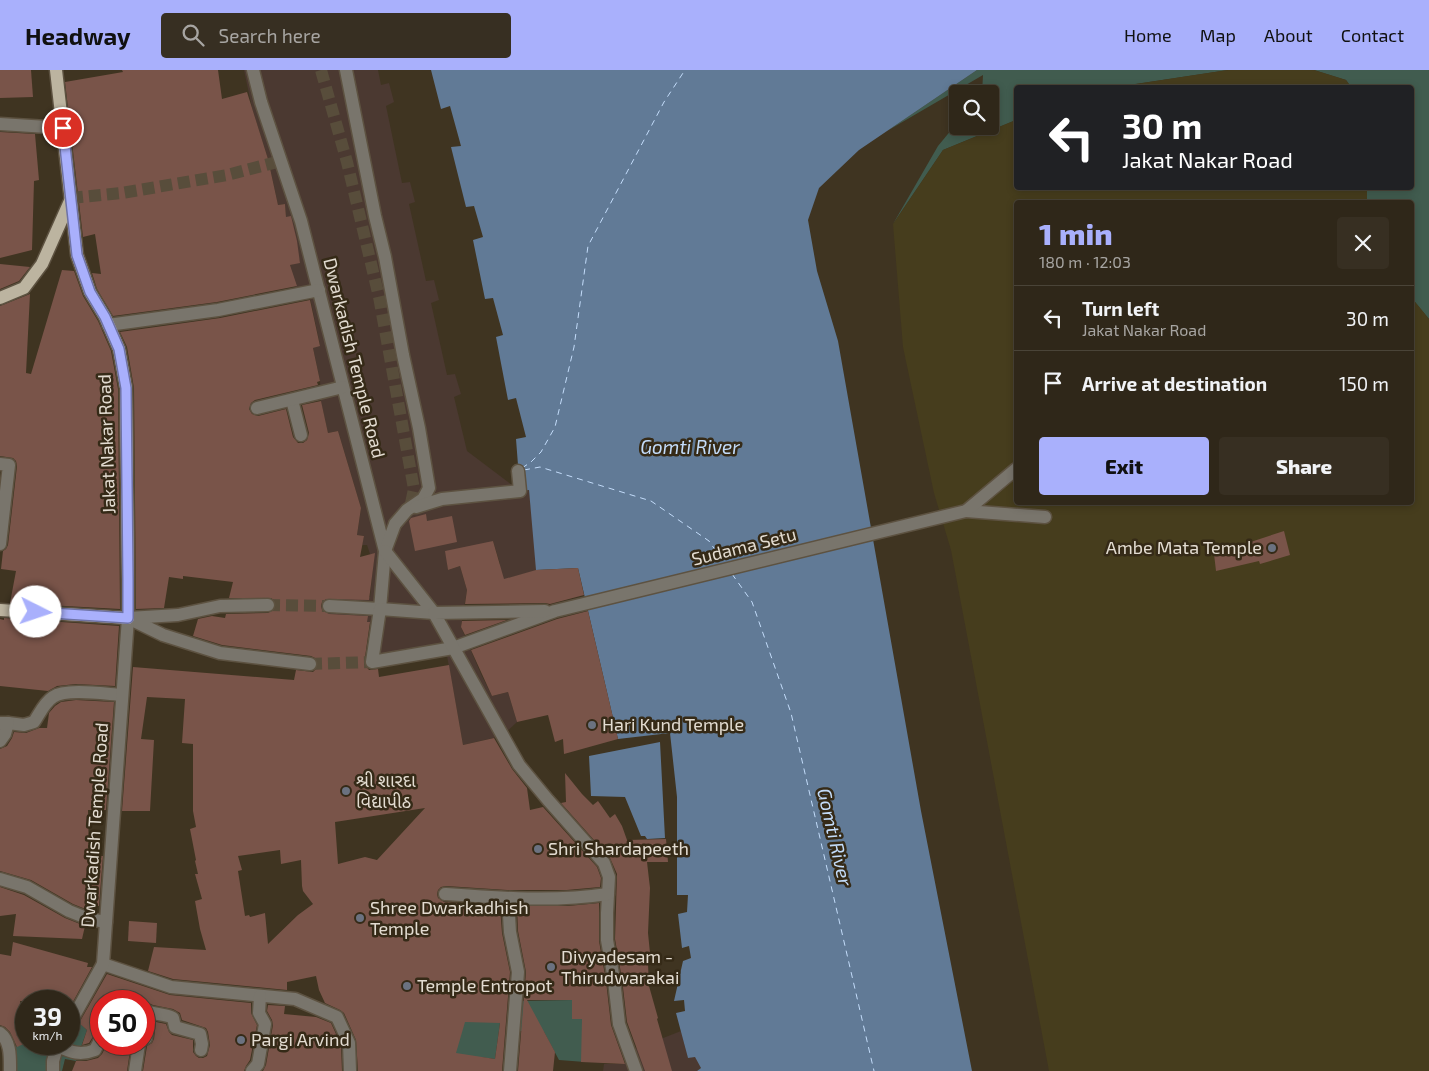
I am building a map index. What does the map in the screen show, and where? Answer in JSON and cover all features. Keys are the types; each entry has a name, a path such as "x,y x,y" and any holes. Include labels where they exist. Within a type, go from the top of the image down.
{"main road":[{"name":"Jakat Nakar Road","path":"56,70 77,255 90,292 119,349 126,388 128,618"},
{"path":"0,298 24,288 42,264 71,198"},
{"path":"0,610 128,618"}],"street":[{"name":"Dwarkadish Temple Road","path":"253,70 301,221 385,551 380,609 372,662 453,648"},
{"path":"346,70 430,488 423,499 407,510 395,524 385,551 434,613 520,765 548,800 604,863 609,877 607,940 619,1024 636,1071"},
{"path":"0,124 63,128"},
{"path":"108,325 218,310 319,290"},
{"path":"257,408 343,387"},
{"path":"292,400 301,435"},
{"path":"0,464 8,465 0,544"},
{"path":"407,510 442,499 520,491 518,471"},
{"path":"966,511 1014,471"},
{"path":"966,511 1044,517"},
{"name":"Sudama Setu","path":"555,611 966,511"},
{"path":"128,618 178,615 220,606 268,605"},
{"path":"329,606 434,613 555,611"},
{"path":"453,648 555,611"},
{"path":"128,618 163,635 220,653 310,664"},
{"name":"Dwarkadish Temple Road","path":"80,1005 103,964 128,618"},
{"path":"0,741 5,734 4,723 24,725 34,722 46,703 54,696 70,692 122,694"},
{"path":"0,879 27,887 69,911 89,919 106,922"},
{"path":"445,894 508,899 580,898 608,894"},
{"path":"508,899 510,932 518,972 510,1071"},
{"path":"103,964 171,987 295,999 337,1017 349,1043 350,1071"},
{"path":"252,1071 258,1064 265,1024 259,1013 260,996"},
{"path":"155,1012 167,1014 173,1018 175,1027 200,1034 201,1050"},
{"path":"0,1033 5,1036 9,1049 10,1071"},
{"path":"53,1071 54,1055"},
{"path":"135,1071 138,1055"}],"shaded area":[{"path":"244,70 378,70 381,85 389,83 394,102 386,106 402,183 410,182 415,202 409,204 426,281 434,280 439,300 431,303 447,375 455,374 461,394 454,397 467,451 520,491 529,490 538,570 480,586 476,569 500,564 493,541 447,561 448,570 460,566 467,590 461,627 481,674 492,696 508,692 517,722 502,736 463,745 446,650 372,662 378,624 320,615 323,596 333,591 370,597 374,554 370,554 367,545 362,545 364,536 357,535 361,508 338,431 328,433 321,402 320,381 313,348 320,345 310,298 299,299 290,265 300,262 286,217 285,204 278,205 268,159 252,108"},
{"path":"681,1031 688,1058 695,1056 701,1068 697,1071 603,1071 604,1064 625,1064 625,1053"}],"green space":[{"path":"977,70 1228,70 1129,85 1014,85 1014,121 999,127 999,85 982,85 983,75 966,85 955,85"},
{"path":"1314,70 1429,70 1429,319 1414,301 1414,200 1367,200 1367,190 1414,190 1414,85 1350,85 1346,80"},
{"path":"949,89 949,95 887,131"},
{"path":"949,133 949,135 980,135 943,150 893,224 938,146"},
{"path":"450,998 500,1023 495,1059 479,1057 443,1071"},
{"path":"572,1000 572,1019 582,1019 588,1035 585,1062 559,1060 544,1032 519,1031 519,1001"},
{"path":"80,1024 87,1030 80,1050"},
{"path":"15,1047 15,1055 78,1055 76,1061 65,1059 62,1071 8,1071 9,1049"}],"sand":[{"path":"1228,70 1314,70 1346,80 1350,85 1129,85"},
{"path":"1014,121 1014,190 1367,190 1367,200 1014,200 1014,505 1414,505 1414,301 1429,319 1429,1071 1049,1071 951,550 934,493 903,347 893,224 943,150 980,135 999,135 999,127"}],"water":[{"name":"Gomti River","path":"431,70 977,70 955,85 949,85 949,89 859,150 819,188 808,220 817,271 838,341 921,811 972,1071 697,1071 701,1068 695,1057 688,1058 676,1013 685,1011 684,1000 674,1001 683,961 691,958 689,946 682,948 678,914 687,912 688,895 677,895 677,797 670,733 618,739 578,568 536,570 529,490 520,491 516,439 526,437 516,398 508,400 496,337 503,335 493,298 485,299 473,240 483,237 474,206 466,207 451,147 461,146 450,106 441,109"},
{"path":"660,742 665,838 647,839 645,836 641,836 625,797 591,796 589,756"}],"building":[{"path":"0,70 31,70 33,97 0,98"},
{"path":"122,70 218,70 222,99 247,92 268,159 278,205 285,204 286,217 291,216 300,263 290,265 297,286 217,302 113,316 97,289 92,273 101,274 95,234 83,237 65,82 123,72"},
{"path":"0,132 35,134 39,180 34,181 32,250 0,258"},
{"path":"0,264 30,267 19,281 0,289"},
{"path":"62,270 74,271 83,296 98,321 111,351 118,389 120,609 10,603 16,571 1,569 3,551 8,545 17,466 13,458 0,456 0,306 30,294 26,373 31,374"},
{"path":"310,300 320,346 313,348 320,381 317,382 318,385 255,400 251,403 249,409 252,414 258,416 286,409 293,437 298,443 303,443 307,440 309,433 302,405 321,401 328,433 338,431 361,508 357,535 364,536 360,557 375,553 369,600 326,599 322,602 322,610 329,614 368,616 367,622 370,622 364,664 369,670 378,669 379,677 449,665 463,745 494,738 512,769 527,788 530,810 543,807 597,867 601,878 600,887 567,890 507,890 446,886 438,890 438,898 444,902 500,906 502,933 510,972 502,1071 358,1071 356,1040 344,1013 325,1003 319,990 316,976 287,982 287,990 173,979 148,971 154,947 206,950 195,901 202,899 195,874 198,874 190,829 196,827 193,811 193,744 182,743 185,699 147,697 141,739 154,740 150,811 122,811 133,667 294,680 296,670 313,672 318,664 315,658 311,656 222,645 193,636 198,619 212,616 225,618 226,614 268,613 275,609 275,601 271,598 229,598 233,582 183,576 183,579 169,577 164,608 136,609 134,388 127,347 120,332 220,318","holes":["425,808 377,860 365,857 338,864 335,822","280,850 281,864 301,860 303,891 313,904 298,915 268,944 265,913 250,917 249,915 245,916 238,871 242,870 238,856","465,1022 500,1023 495,1059 456,1053"]},
{"path":"426,514 427,521 452,516 457,542 415,551 409,521 411,518"},
{"path":"1284,531 1290,555 1260,564 1259,561 1216,571 1214,554"},
{"path":"493,541 504,579 536,570 578,568 584,595 550,604 465,604 467,590 460,566 448,570 445,551"},
{"path":"588,611 618,739 564,754 563,739 555,742 548,715 517,722 508,692 492,696 471,650 557,619"},
{"path":"4,618 119,626 115,686 76,684 57,686 48,691 0,686 0,619 4,620"},
{"path":"507,620 465,635 461,627 462,621"},
{"path":"76,700 114,702 106,810 88,810 89,856 103,856 99,906 89,905 88,910 73,904 31,880 0,871 0,749 7,746 14,732 26,733 39,728 47,728 49,713 55,706 61,702"},
{"path":"565,773 593,805 598,801 610,818 615,814 627,840 666,839 668,862 647,862 650,888 648,933 651,963 648,964 649,986 672,1071 645,1071 627,1022 615,939 617,874 610,858 561,803 566,802"},
{"path":"0,887 24,895 65,918 85,926 82,939 13,936 16,914 0,916"},
{"path":"599,903 599,941 611,1025 625,1064 581,1062 582,1019 572,1019 572,1000 527,1000 555,1052 553,1071 518,1071 526,972 518,931 517,906 568,906"},
{"path":"129,921 157,923 156,943 128,941"},
{"path":"13,942 88,963 87,967 92,967 79,990 15,990 15,1043 10,1032 0,1025 0,954 11,956"},
{"path":"107,974 155,990 98,990"},
{"path":"155,990 170,995 251,1003 251,1013 257,1025 250,1060 244,1071 143,1071 146,1055 155,1055 156,1022 166,1024 172,1035 193,1040 193,1052 199,1058 207,1056 210,1045 206,1028 182,1020 180,1013 173,1009 155,1005"},
{"path":"90,1004 90,1041 82,1045 87,1030 80,1024"},
{"path":"268,1005 285,1006 284,1014 316,1017 331,1023 341,1045 342,1071 263,1071 266,1065 273,1025 267,1011"},
{"path":"101,1055 129,1055 127,1071 72,1071 76,1061 98,1058"}],"ferry route":[{"path":"522,468 541,452 555,427 574,347 588,246 664,102 685,70"},
{"path":"524,470 540,467 651,501 709,541 725,564"},
{"path":"732,574 752,602 791,713 874,1071"}],"tunnel":[{"path":"321,70 347,162 379,297 414,489 410,508"},
{"path":"71,198 122,193 227,175 281,161"},
{"path":"268,605 329,606"},
{"path":"310,664 372,662"}],"place":[{"name":"Ambe Mata Temple","path":"1272,548"},
{"name":"Hari Kund Temple","path":"592,725"},
{"name":"શ્રી શારદા વિદ્યાપીઠ","path":"346,791"},
{"name":"Shri Shardapeeth","path":"538,849"},
{"name":"Shree Dwarkadhish Temple","path":"360,918"},
{"name":"Divyadesam - Thirudwarakai","path":"551,967"},
{"name":"Temple Entropot","path":"407,986"},
{"name":"Pargi Arvind","path":"241,1040"}],"route":[{"path":"36,612 128,618 126,388 119,349 105,317 90,292 77,255 63,128"}]}
